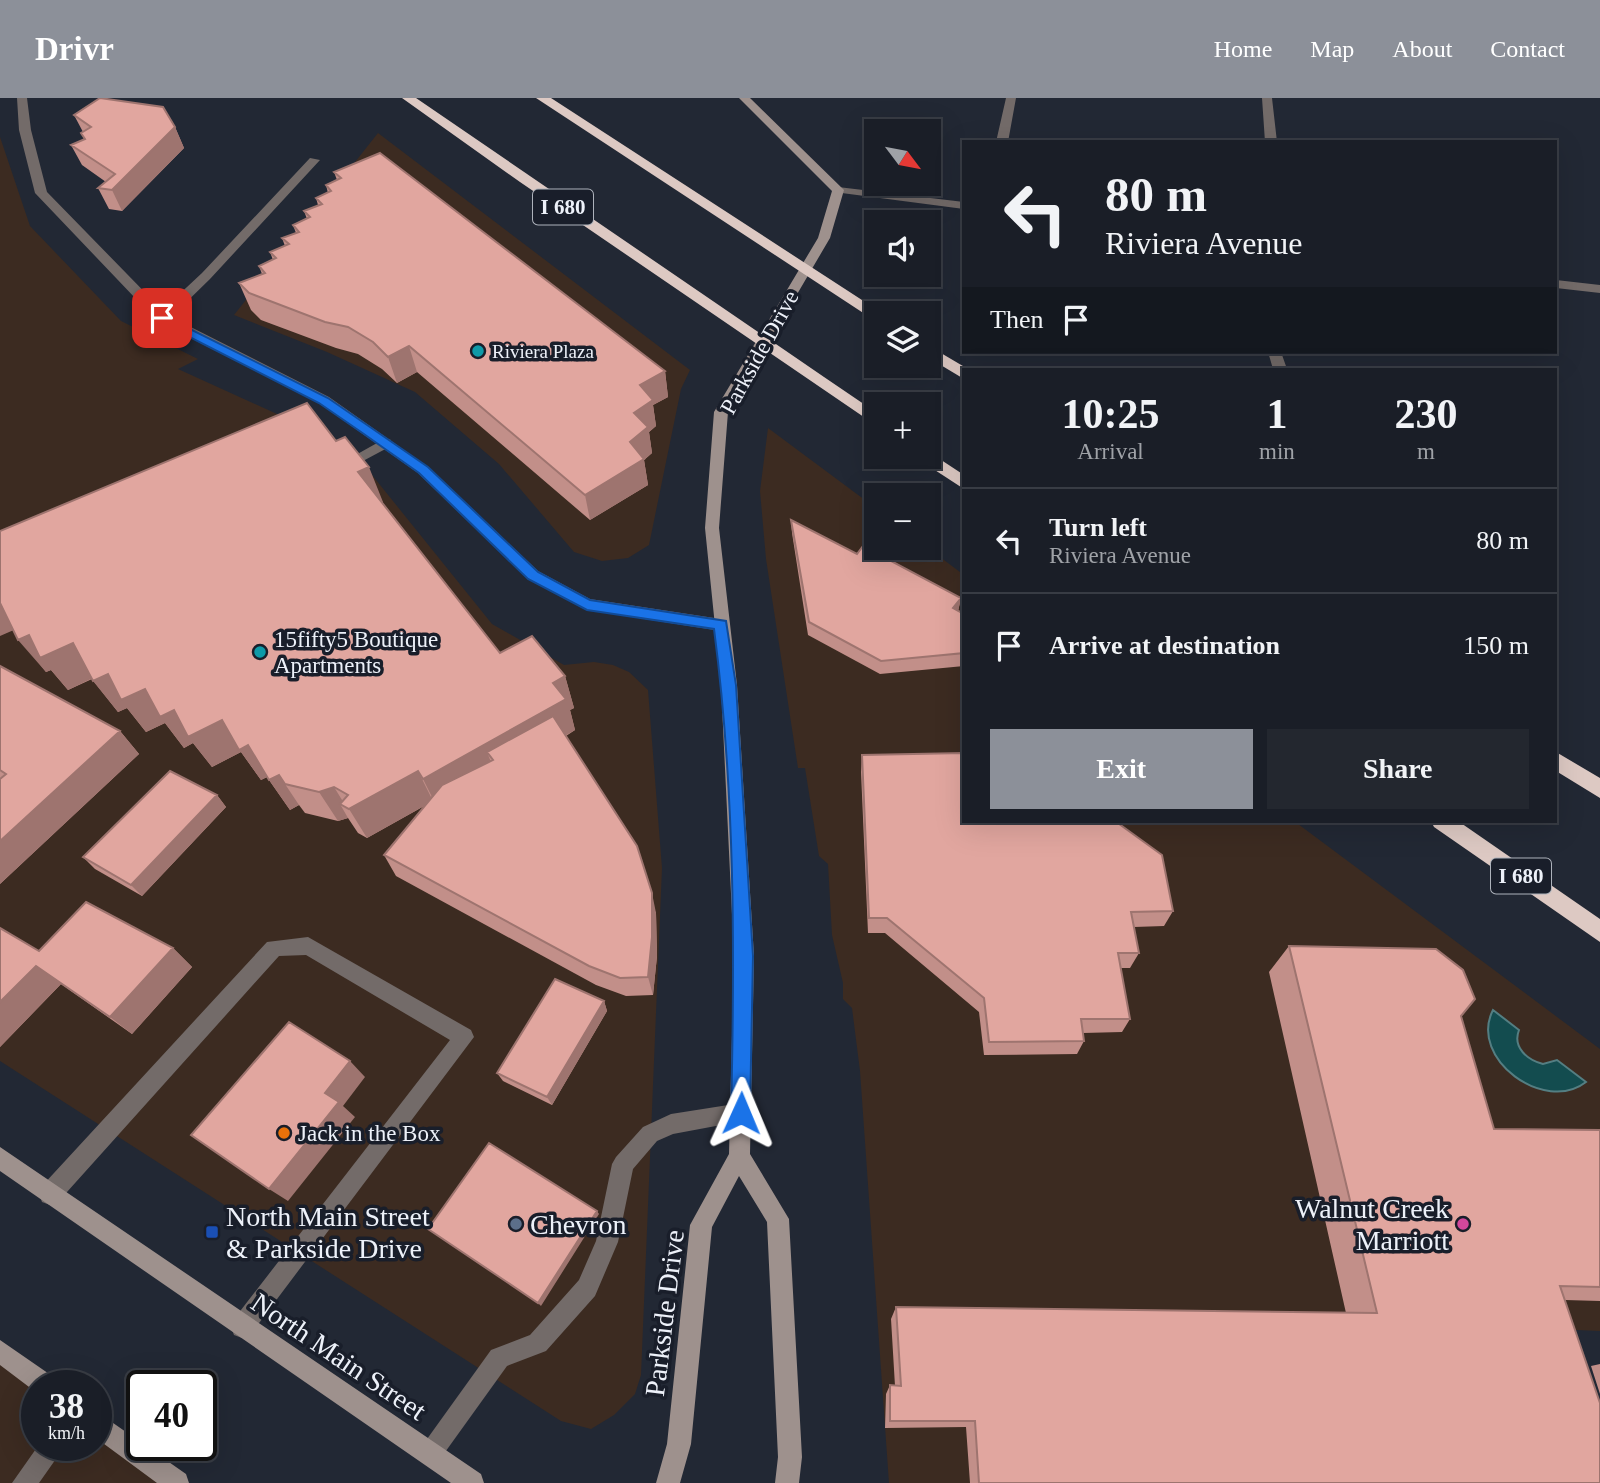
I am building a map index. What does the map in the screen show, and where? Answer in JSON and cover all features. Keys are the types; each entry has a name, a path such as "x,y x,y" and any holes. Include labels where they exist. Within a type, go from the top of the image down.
{"highway":[{"name":"I 680","path":"408,98 542,193 720,311 864,412"},
{"path":"542,98 864,308"},
{"path":"941,359 962,373"},
{"path":"941,467 962,482"},
{"path":"1557,761 1600,789"},
{"name":"I 680","path":"1445,823 1600,932"}],"street":[{"path":"22,98 25,130 41,193 162,318 324,400 386,443 423,470 533,576 587,604 721,625"},
{"path":"744,98 838,190 962,206"},
{"path":"1002,140 1011,98"},
{"path":"1267,98 1271,140"},
{"path":"162,318 206,276 314,160"},
{"name":"Parkside Drive","path":"668,1483 679,1444 701,1225 739,1156 744,956 729,685 712,528 721,412 824,238 838,190"},
{"path":"1557,284 1600,289"},
{"path":"342,466 386,443"},
{"path":"50,1194 274,948 308,946 464,1037 242,1327"},
{"path":"430,1454 499,1358 538,1343 587,1288 607,1242 623,1164 650,1134 671,1124 741,1113"},
{"path":"739,1156 778,1219 790,1457 787,1483"},
{"name":"North Main Street","path":"0,1158 472,1483"},
{"path":"0,1351 26,1370"},
{"path":"112,1435 177,1483"},
{"path":"24,1483 41,1461"}],"shaded area":[{"name":"Riviera Plaza","path":"378,133 690,370 681,389 649,545 628,558 602,561 574,552 499,464 415,392 327,352 234,315"},
{"path":"0,137 30,226 121,321 198,359 178,369 299,424 368,470 492,624 564,665 594,662 613,665 629,672 648,690 662,868 641,1375 635,1394 614,1415 591,1429 561,1421 0,1061"},
{"path":"768,428 864,499 864,560 941,560 941,558 962,574 962,823 1297,823 1600,1049 1600,1331 1554,1329 1600,1483 889,1483 860,1071 852,1008 843,999 843,983 832,935 828,864 819,856 805,768 798,768 766,559 760,491"},
{"path":"1493,1010 1519,1030 1517,1036 1520,1048 1532,1060 1543,1064 1557,1060 1586,1082 1569,1090 1551,1091 1532,1086 1515,1076 1501,1063 1491,1046 1488,1028"},
{"path":"0,1351 21,1371 21,1461 112,1461 112,1435 126,1445 126,1461 147,1461 177,1483 0,1483"}],"building":[{"path":"100,98 163,107 175,127 112,190 98,188 115,174 71,145 85,139 81,133 91,127 74,115"},
{"name":"Riviera Plaza","path":"380,153 665,371 640,385 653,400 634,413 648,427 630,442 644,459 585,495 409,346 388,357 373,342 348,327 325,322 249,293 239,283 265,273 259,266 276,258 270,252 289,244 282,238 299,232 293,225 310,217 304,211 322,204 316,198 331,191 326,185 341,178 334,172"},
{"name":"15fifty5 Boutique Apartments","path":"307,403 336,441 345,437 369,467 358,472 500,653 532,636 565,676 553,683 566,699 423,779 418,771 349,809 340,804 348,795 334,787 319,792 285,784 279,775 269,780 248,745 239,750 222,720 188,737 174,710 160,717 145,689 121,700 108,674 93,681 73,643 40,658 29,635 18,640 0,603 0,531"},
{"path":"791,520 857,554 863,546 864,560 889,560 961,598 953,608 962,613 962,653 881,661 809,622"},
{"path":"0,666 120,731 0,841 0,779 6,774 0,770"},
{"path":"553,716 637,846 652,893 648,977 620,978 589,966 384,855 442,785 493,760 487,752"},
{"path":"962,753 962,823 1118,823 1162,855 1173,911 1131,912 1139,953 1118,953 1130,1019 1081,1019 1084,1041 989,1042 984,998 887,918 869,918 862,755"},
{"path":"170,771 217,795 131,885 83,857"},
{"path":"86,902 173,948 110,1017 36,966 0,1002 0,928 39,951"},
{"name":"Walnut Creek Marriott","path":"1289,946 1436,949 1463,970 1475,999 1461,1016 1494,1129 1600,1130 1600,1287 1560,1286 1600,1403 1600,1483 979,1483 975,1421 890,1421 890,1385 901,1386 896,1307 1377,1313"},
{"path":"555,979 604,1001 547,1097 497,1073"},
{"name":"Jack in the Box","path":"289,1022 350,1061 325,1093 339,1102 269,1189 191,1135"},
{"name":"Chevron","path":"489,1143 597,1211 538,1303 428,1229"}],"place":[{"name":"Riviera Plaza","path":"478,351"},
{"name":"15fifty5 Boutique Apartments","path":"260,652"},
{"name":"Jack in the Box","path":"284,1133"},
{"name":"Chevron","path":"516,1224"},
{"name":"Walnut Creek Marriott","path":"1463,1224"},
{"name":"North Main Street & Parkside Drive","path":"212,1232"}],"route":[{"path":"162,318 324,400 423,470 533,576 587,604 721,625 729,685 744,956 741,1113"}]}
